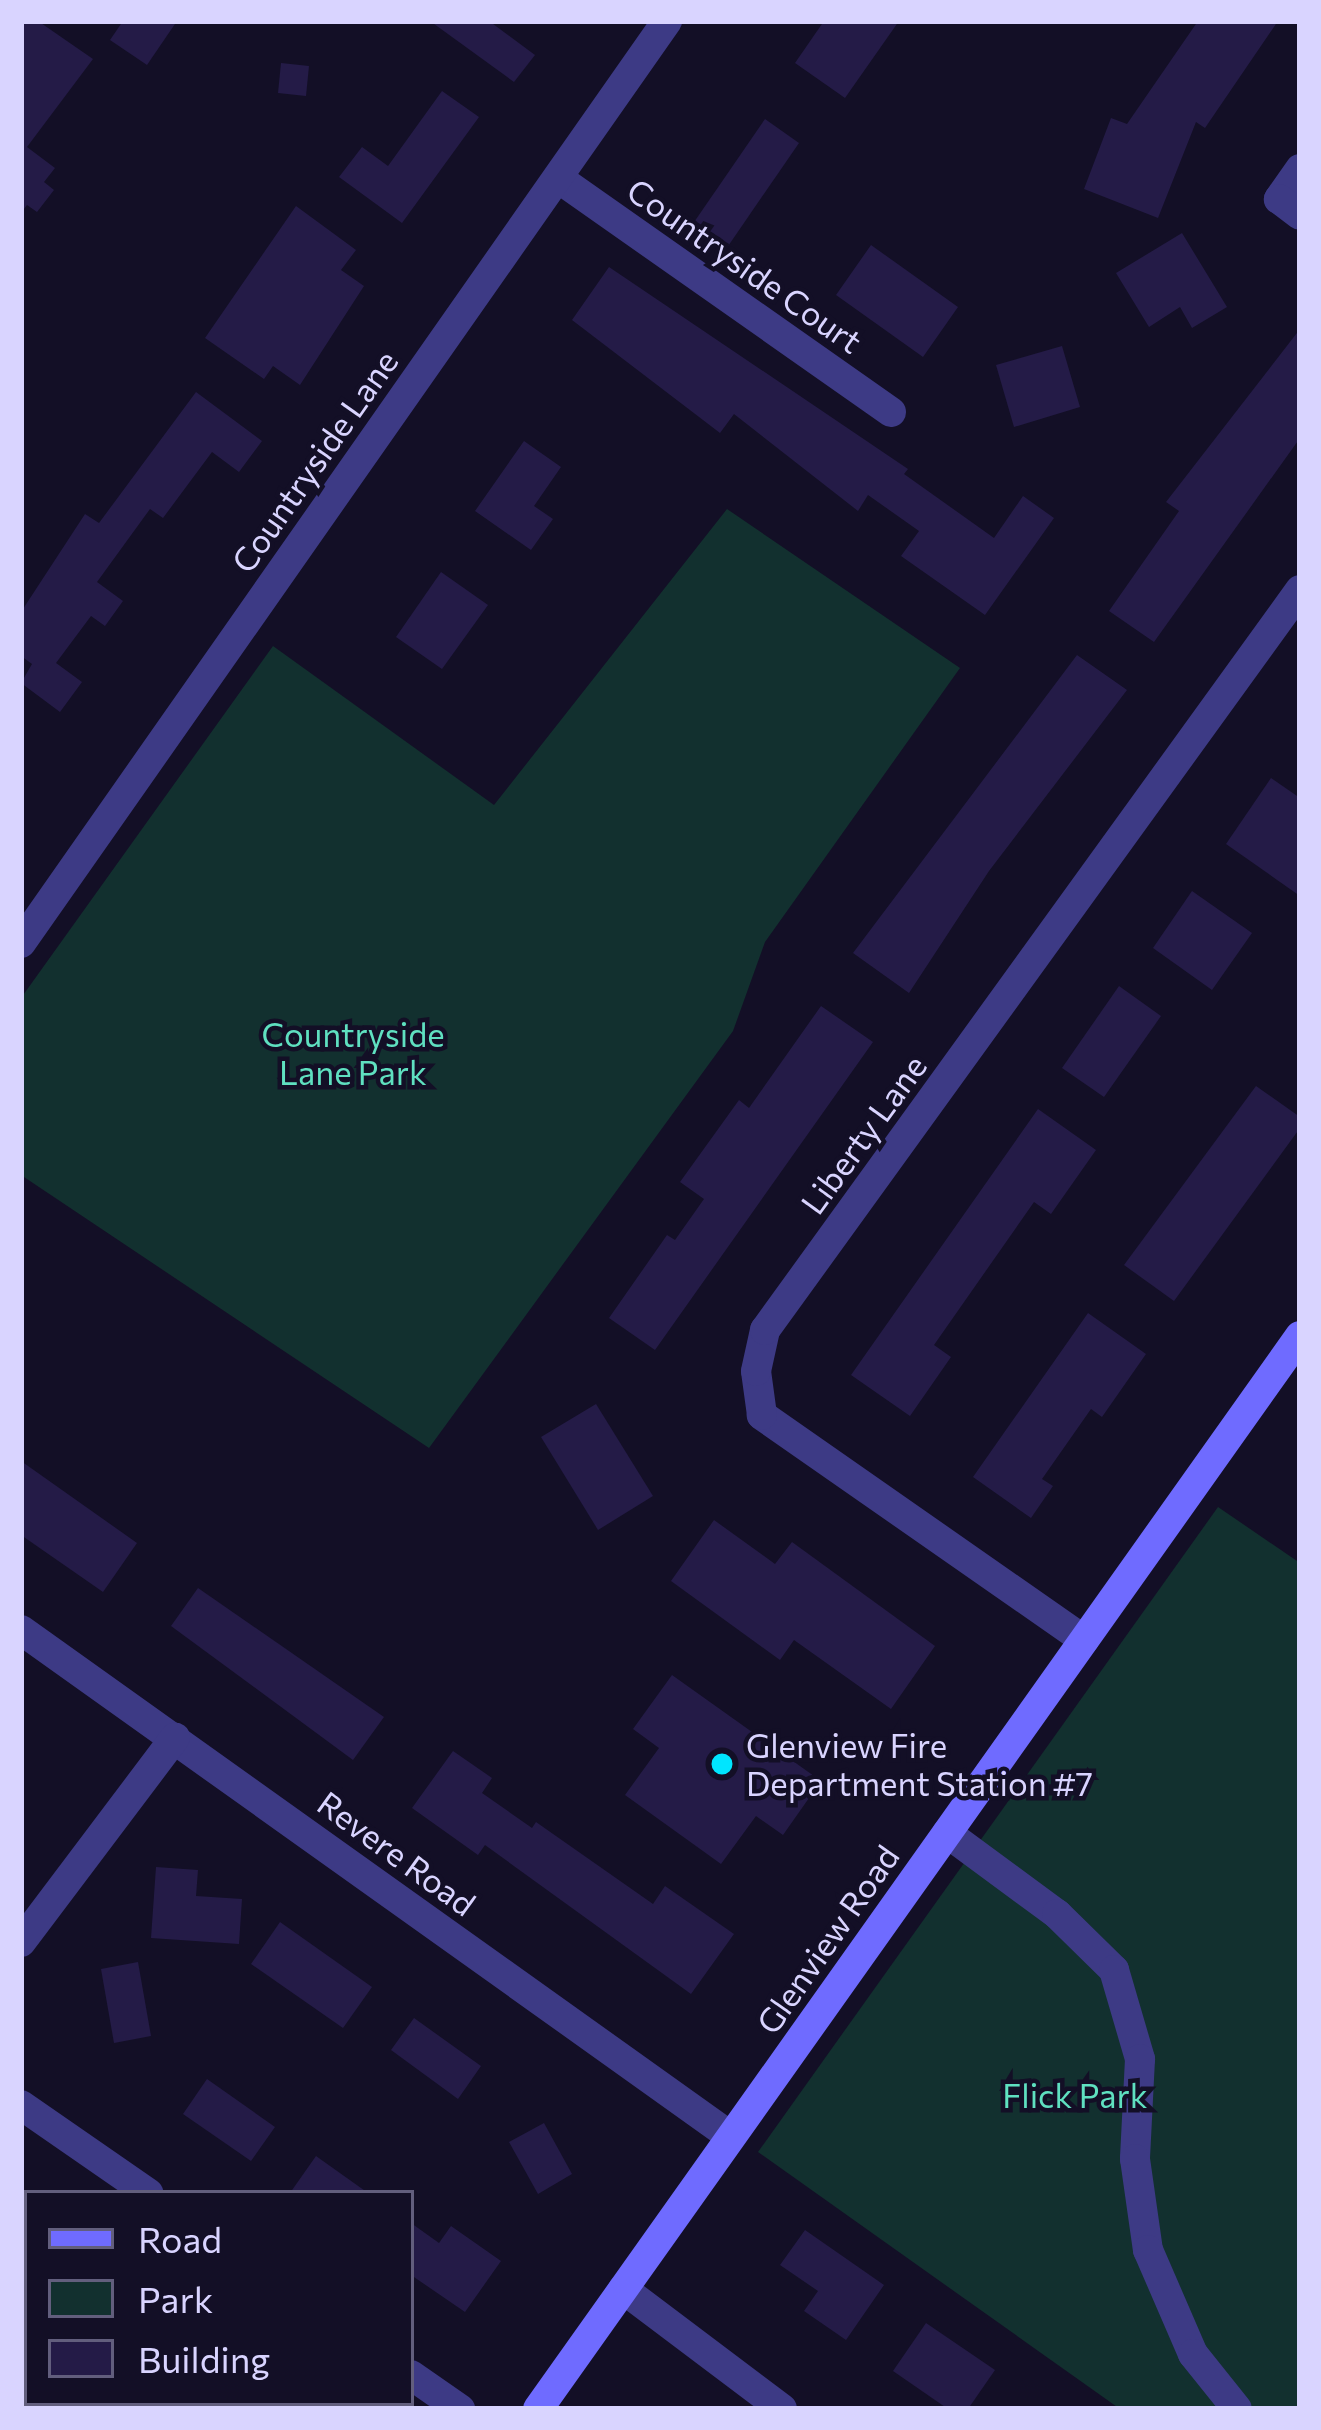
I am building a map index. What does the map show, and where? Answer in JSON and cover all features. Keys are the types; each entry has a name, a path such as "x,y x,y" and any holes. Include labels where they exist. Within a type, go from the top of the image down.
{"main road":[{"name":"Glenview Road","path":"538,2409 1300,1336"}],"street":[{"name":"Countryside Lane","path":"21,943 667,21"},
{"path":"1289,207 1300,169"},
{"name":"Countryside Court","path":"558,178 891,412"},
{"name":"Liberty Lane","path":"1084,1640 762,1415 756,1371 765,1330 1300,590"},
{"name":"Revere Road","path":"21,1630 730,2136"},
{"path":"21,1942 175,1738"},
{"path":"947,1833 1057,1914 1114,1970 1140,2059 1135,2159 1148,2250 1193,2354 1237,2409"},
{"path":"21,2104 144,2190"},
{"path":"623,2289 782,2409"},
{"path":"414,2377 460,2409"}],"green space":[{"name":"Countryside Lane Park","path":"727,509 960,668 765,942 733,1031 429,1448 21,1175 21,998 273,646 494,805"},
{"name":"Flick Park","path":"1218,1507 1300,1563 1300,2409 1120,2409 758,2152"}],"building":[{"path":"21,21 38,21 93,59 27,147 55,168 44,182 54,190 37,212 27,205 21,213"},
{"path":"123,21 177,21 147,65 110,40"},
{"path":"430,21 489,21 535,55 514,82"},
{"path":"824,21 899,21 845,98 795,63"},
{"path":"1198,21 1278,21 1205,128 1196,122 1158,218 1084,189 1111,118 1127,124"},
{"path":"281,63 309,66 306,96 278,93"},
{"path":"442,91 479,117 402,223 339,177 362,147 388,166"},
{"path":"765,119 799,143 724,252 690,228"},
{"path":"296,206 356,250 341,270 364,286 300,385 273,366 264,379 205,338"},
{"path":"1182,233 1227,307 1192,328 1180,307 1149,327 1116,273"},
{"path":"871,245 958,307 923,357 836,295"},
{"path":"609,267 908,469 904,474 994,538 1023,496 1054,518 985,615 901,556 919,531 868,495 858,511 734,414 720,433 572,320"},
{"path":"1300,329 1300,438 1154,642 1109,611 1179,511 1166,502"},
{"path":"1062,346 1080,407 1014,427 996,365"},
{"path":"196,392 262,441 239,472 212,452 163,518 150,509 97,582 123,601 105,626 91,616 56,663 82,682 60,712 21,683 32,664 21,656 21,612 85,514 99,523"},
{"path":"524,441 561,467 534,506 553,519 531,550 475,511"},
{"path":"441,572 488,605 442,669 396,637"},
{"path":"1077,655 1127,690 989,871 909,993 853,953"},
{"path":"1271,778 1300,798 1300,896 1226,844"},
{"path":"1192,891 1252,933 1212,990 1153,948"},
{"path":"1119,986 1161,1016 1104,1097 1062,1068"},
{"path":"821,1006 873,1042 655,1350 609,1318 667,1235 675,1240 704,1199 680,1182 739,1100 749,1108"},
{"path":"1256,1086 1300,1117 1300,1128 1174,1301 1124,1265"},
{"path":"1038,1109 1096,1150 1051,1214 1034,1202 934,1345 951,1357 910,1416 851,1375"},
{"path":"1088,1313 1146,1354 1102,1417 1091,1409 1042,1479 1053,1486 1031,1518 973,1477"},
{"path":"596,1404 653,1496 598,1530 541,1437"},
{"path":"21,1461 137,1543 103,1592 21,1535"},
{"path":"714,1520 775,1564 792,1542 935,1646 891,1709 794,1640 780,1660 671,1581"},
{"path":"198,1588 384,1717 353,1760 171,1626"},
{"name":"Glenview Fire Department Station #7","path":"672,1675 821,1781 783,1835 756,1816 721,1864 625,1795 659,1748 633,1729"},
{"path":"453,1751 492,1778 482,1793 532,1828 536,1822 653,1904 665,1886 734,1934 691,1994 485,1845 478,1855 412,1808"},
{"path":"156,1867 198,1870 196,1896 242,1899 239,1944 151,1938"},
{"path":"280,1922 372,1987 343,2028 251,1964"},
{"path":"138,1962 151,2036 114,2043 101,1969"},
{"path":"414,2018 481,2066 458,2099 391,2050"},
{"path":"207,2079 275,2127 251,2161 183,2114"},
{"path":"544,2123 572,2174 538,2194 509,2142"},
{"path":"316,2156 364,2190 292,2190"},
{"path":"414,2225 439,2243 451,2226 501,2261 465,2312 414,2277"},
{"path":"805,2230 884,2285 846,2340 804,2311 818,2291 780,2265"},
{"path":"926,2323 995,2370 968,2409 948,2409 893,2371"}],"place":[{"name":"Glenview Fire Department Station #7","path":"722,1764"}]}
